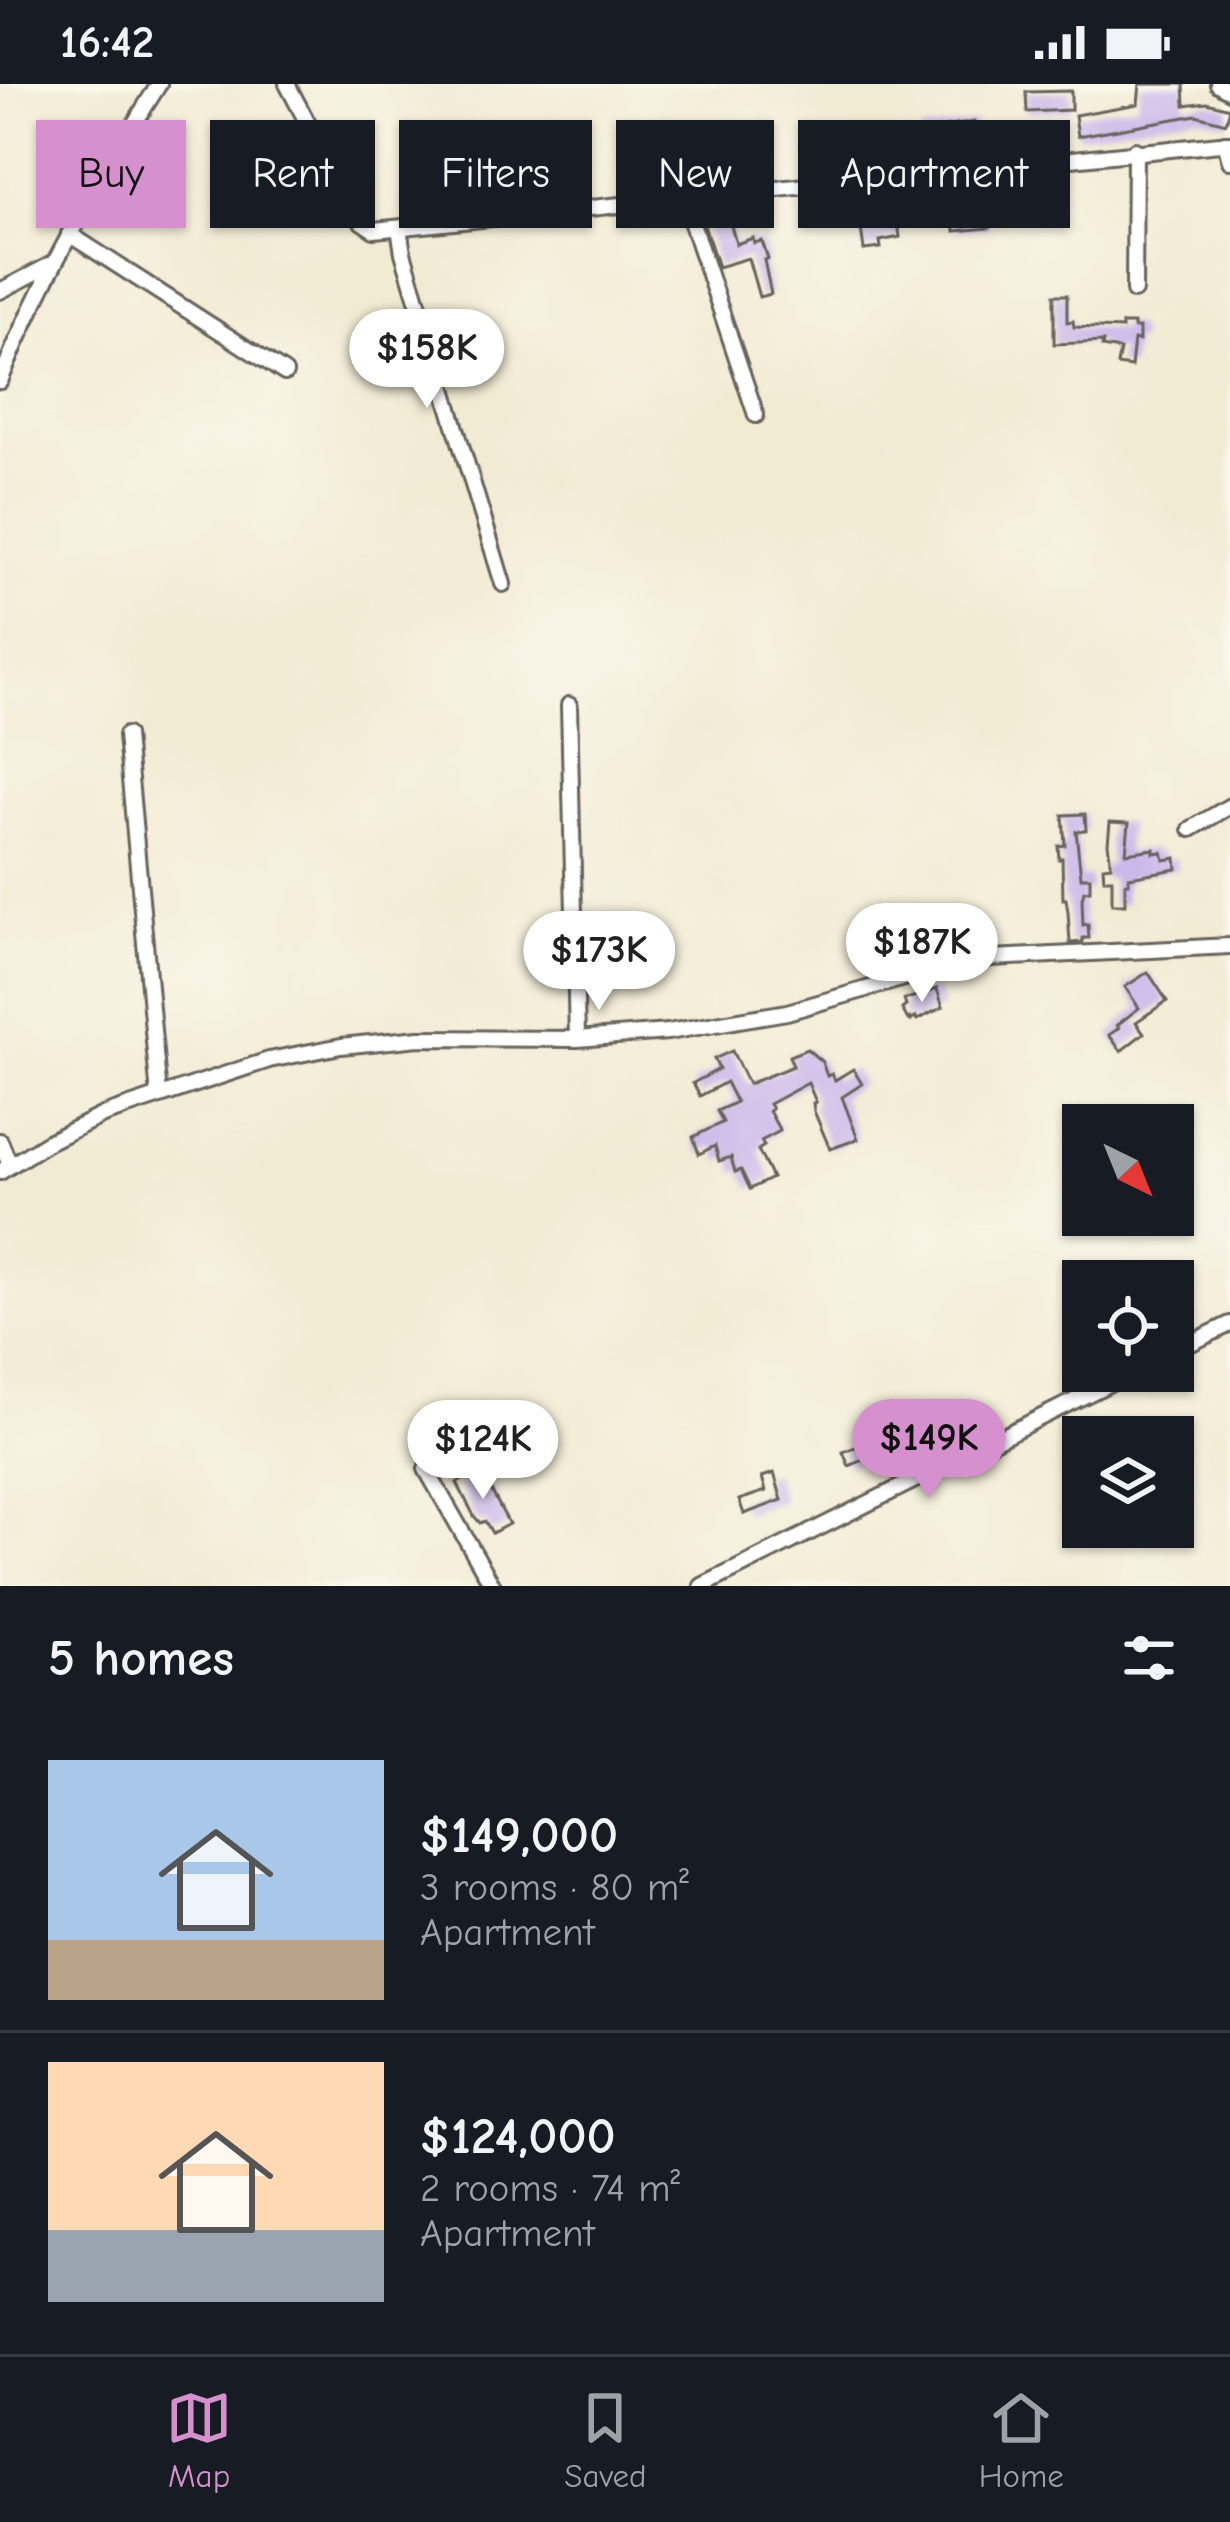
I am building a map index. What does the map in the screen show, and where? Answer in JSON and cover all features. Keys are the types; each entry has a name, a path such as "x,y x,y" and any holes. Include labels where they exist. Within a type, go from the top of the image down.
{"street":[{"path":"0,381 68,234 159,84"},
{"path":"286,84 362,222 374,230 399,227"},
{"path":"1218,84 1230,91"},
{"path":"774,190 1228,143 1230,161"},
{"path":"1134,291 1136,150"},
{"path":"399,228 503,584"},
{"path":"693,228 756,415"},
{"path":"68,234 285,374"},
{"path":"0,292 52,264"},
{"path":"569,705 577,1039"},
{"path":"126,735 159,1096"},
{"path":"1190,829 1230,806"},
{"path":"0,1141 5,1169 103,1114 269,1060 341,1046 419,1038 577,1039 668,1032 787,1012 939,968 992,958 1230,946"},
{"path":"1194,1342 1230,1324"},
{"path":"702,1586 1091,1392"},
{"path":"427,1469 493,1586"}],"building":[{"path":"1140,84 1184,84 1185,105 1207,102 1230,108 1226,123 1196,115 1078,136 1075,115 1138,104"},
{"path":"1071,91 1071,110 1027,112 1026,92"},
{"path":"705,228 732,228 736,244 753,238 754,243 762,241 771,294 759,297 748,258 718,267"},
{"path":"861,228 899,228 900,237 880,241 881,248 864,250"},
{"path":"1054,295 1067,295 1067,322 1073,321 1074,327 1122,329 1122,324 1134,324 1139,328 1131,367 1117,365 1120,350 1102,347 1103,342 1054,344"},
{"path":"1085,814 1086,830 1076,831 1081,877 1090,877 1090,890 1084,891 1082,899 1083,925 1088,924 1089,938 1070,943 1058,846 1065,845 1063,815"},
{"path":"1110,822 1129,823 1126,853 1154,849 1154,853 1162,852 1164,860 1176,858 1177,869 1129,877 1125,904 1112,904 1112,879 1104,879 1103,866 1111,865"},
{"path":"1148,972 1167,1001 1136,1022 1144,1033 1121,1051 1109,1035 1139,1008 1125,987"},
{"path":"937,989 943,1007 908,1020 902,1009 904,1000"},
{"path":"807,1049 822,1062 827,1076 832,1074 835,1080 853,1069 862,1084 842,1097 858,1139 830,1149 808,1083 769,1104 780,1131 761,1141 764,1146 758,1150 772,1178 750,1189 741,1170 735,1172 731,1157 719,1161 715,1146 699,1154 693,1137 723,1122 717,1111 736,1102 726,1082 700,1096 693,1083 719,1069 714,1059 732,1051 748,1084 793,1066 789,1056"},
{"path":"892,1435 906,1466 897,1471 880,1453 849,1466 843,1452 858,1446 860,1450"},
{"path":"481,1471 509,1524 492,1533 485,1521 480,1523 474,1516 457,1483"},
{"path":"774,1473 782,1500 744,1514 739,1500 766,1491 762,1477"}]}
